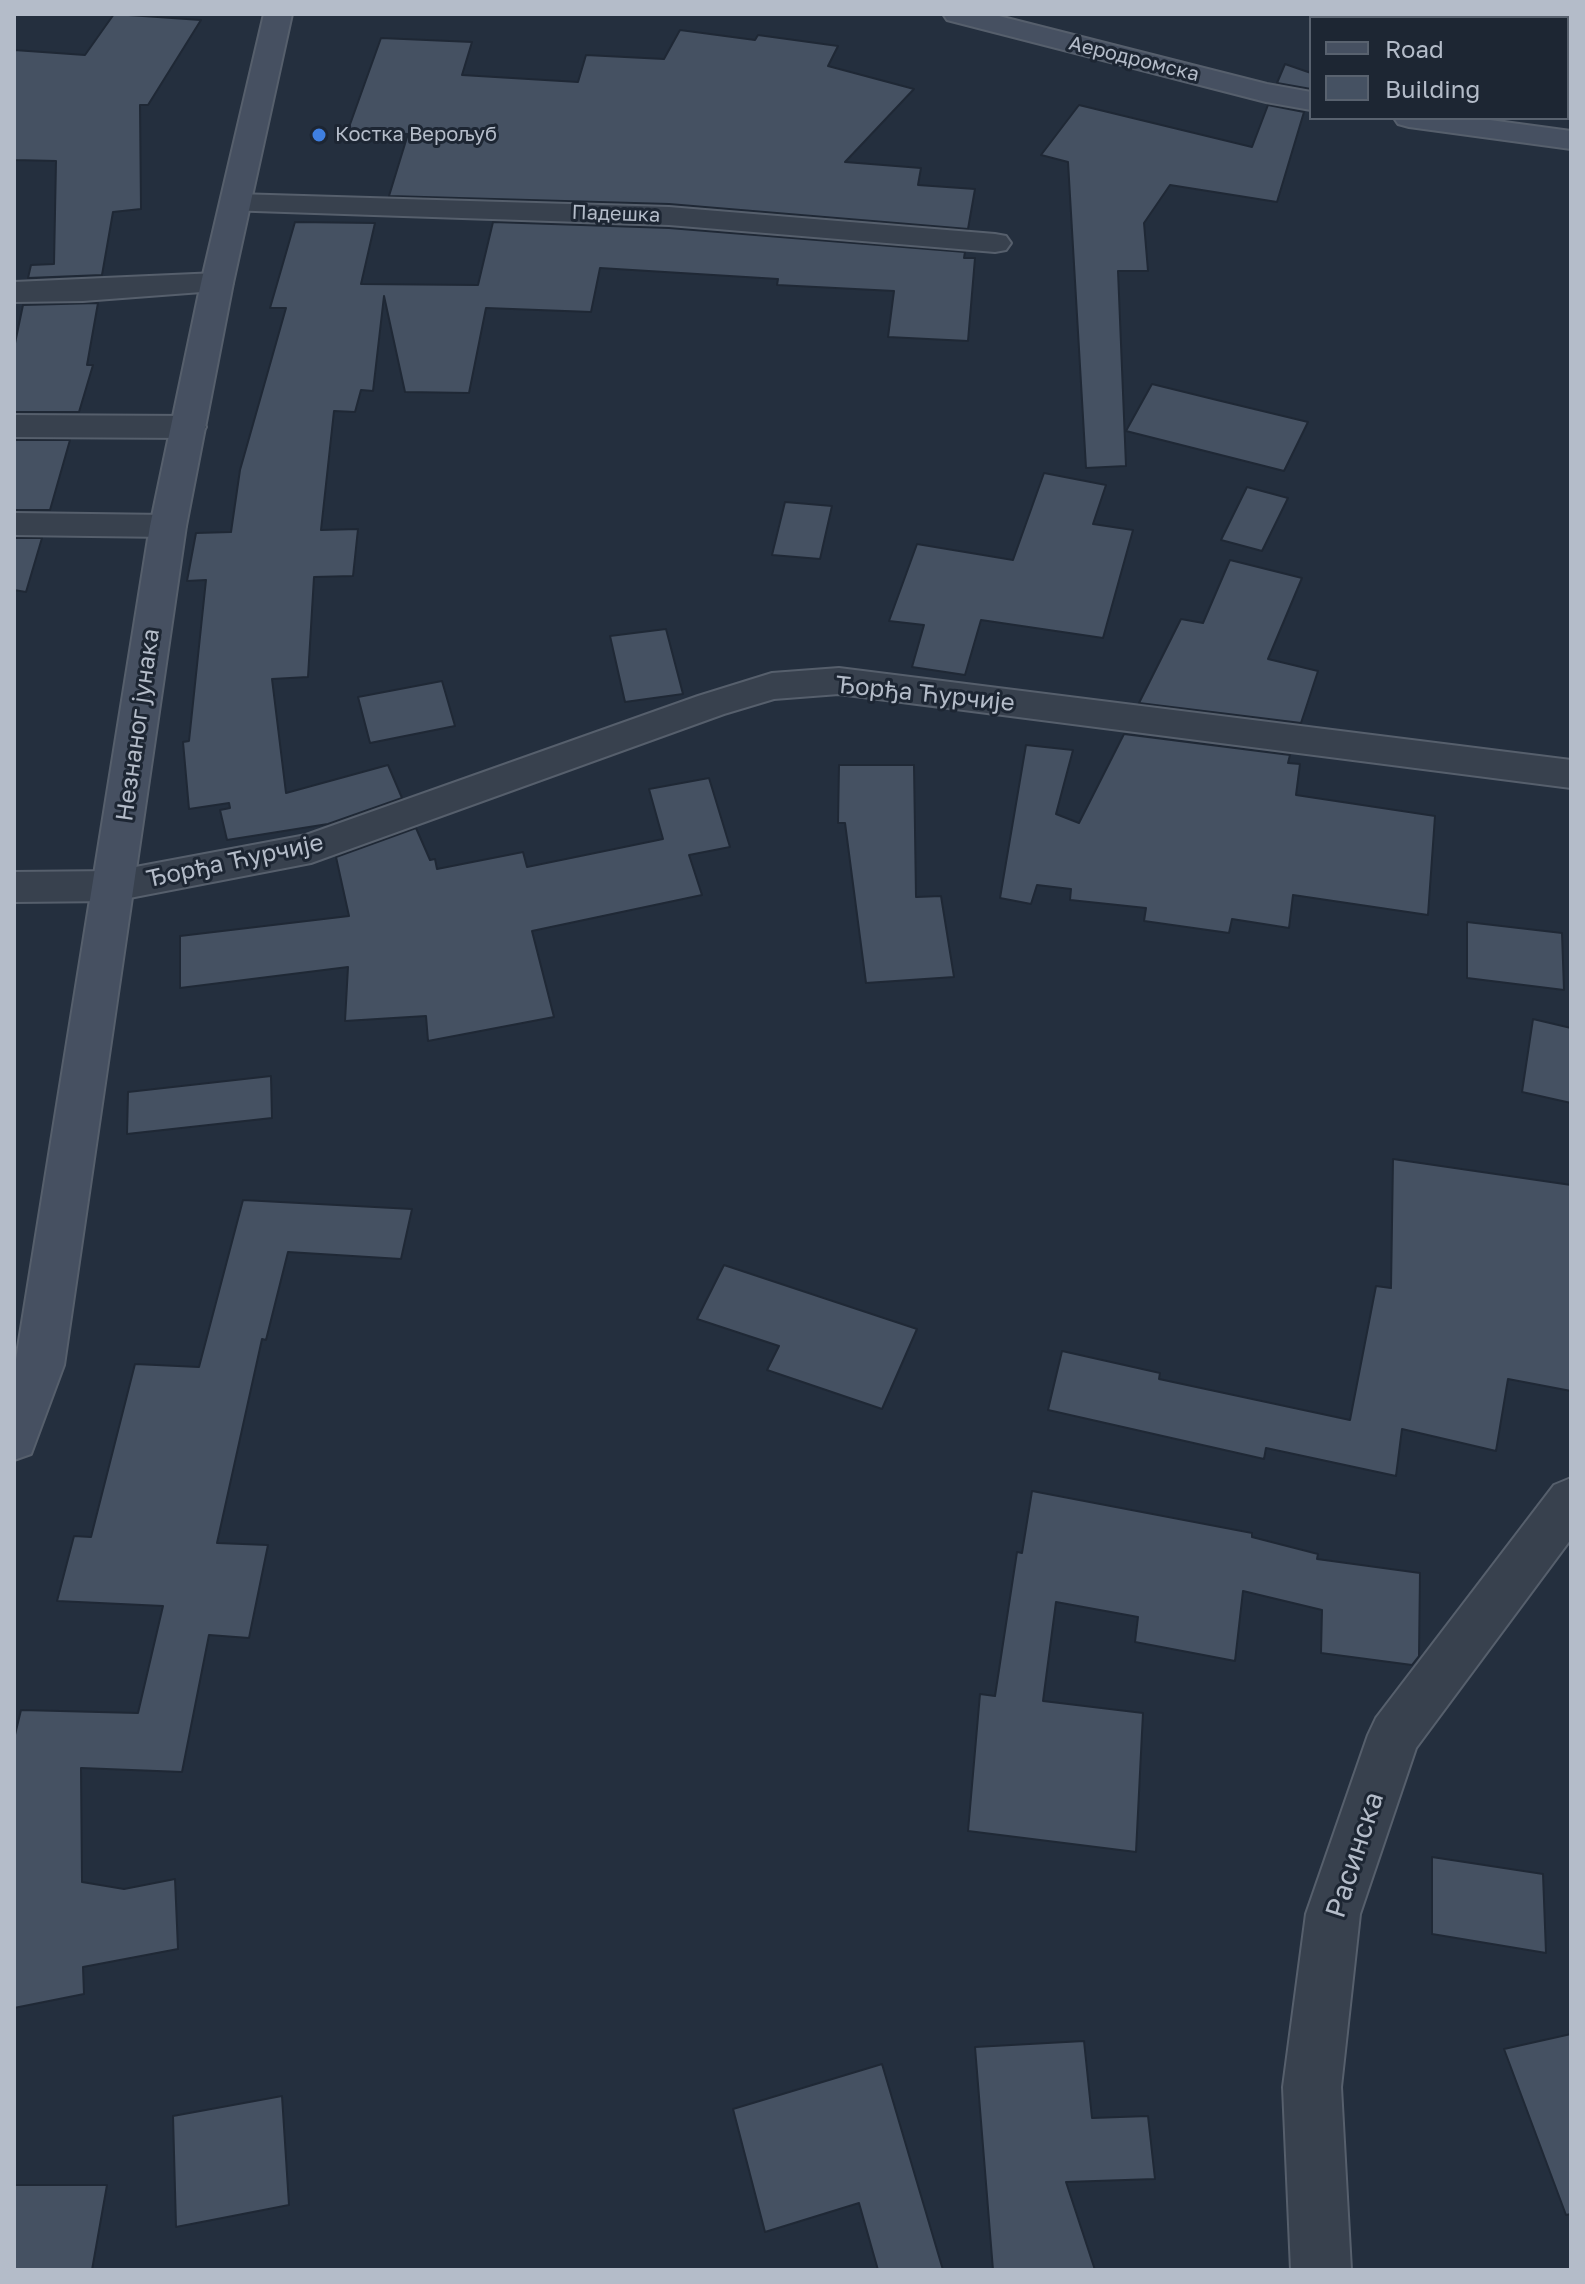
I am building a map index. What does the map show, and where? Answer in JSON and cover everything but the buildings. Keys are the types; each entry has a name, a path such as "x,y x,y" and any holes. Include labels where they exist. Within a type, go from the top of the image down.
{"street":[{"name":"Незнаног јунака","path":"14,1439 40,1365 168,526 217,283 278,14"},
{"name":"Аеродромска","path":"957,14 1266,93 1309,101"},
{"path":"1424,120 1571,140"},
{"name":"Падешка","path":"237,203 669,216 995,243"},
{"path":"14,292 217,283"},
{"path":"14,426 189,427"},
{"path":"14,524 168,526"},
{"name":"Ђорђа Ћурчије","path":"14,887 114,886 311,849 711,705 772,686 839,681 1571,774"},
{"name":"Расинска","path":"1321,2270 1312,2087 1333,1914 1394,1735 1571,1500"}],"place":[{"name":"Костка Верољуб","path":"319,135"}]}
